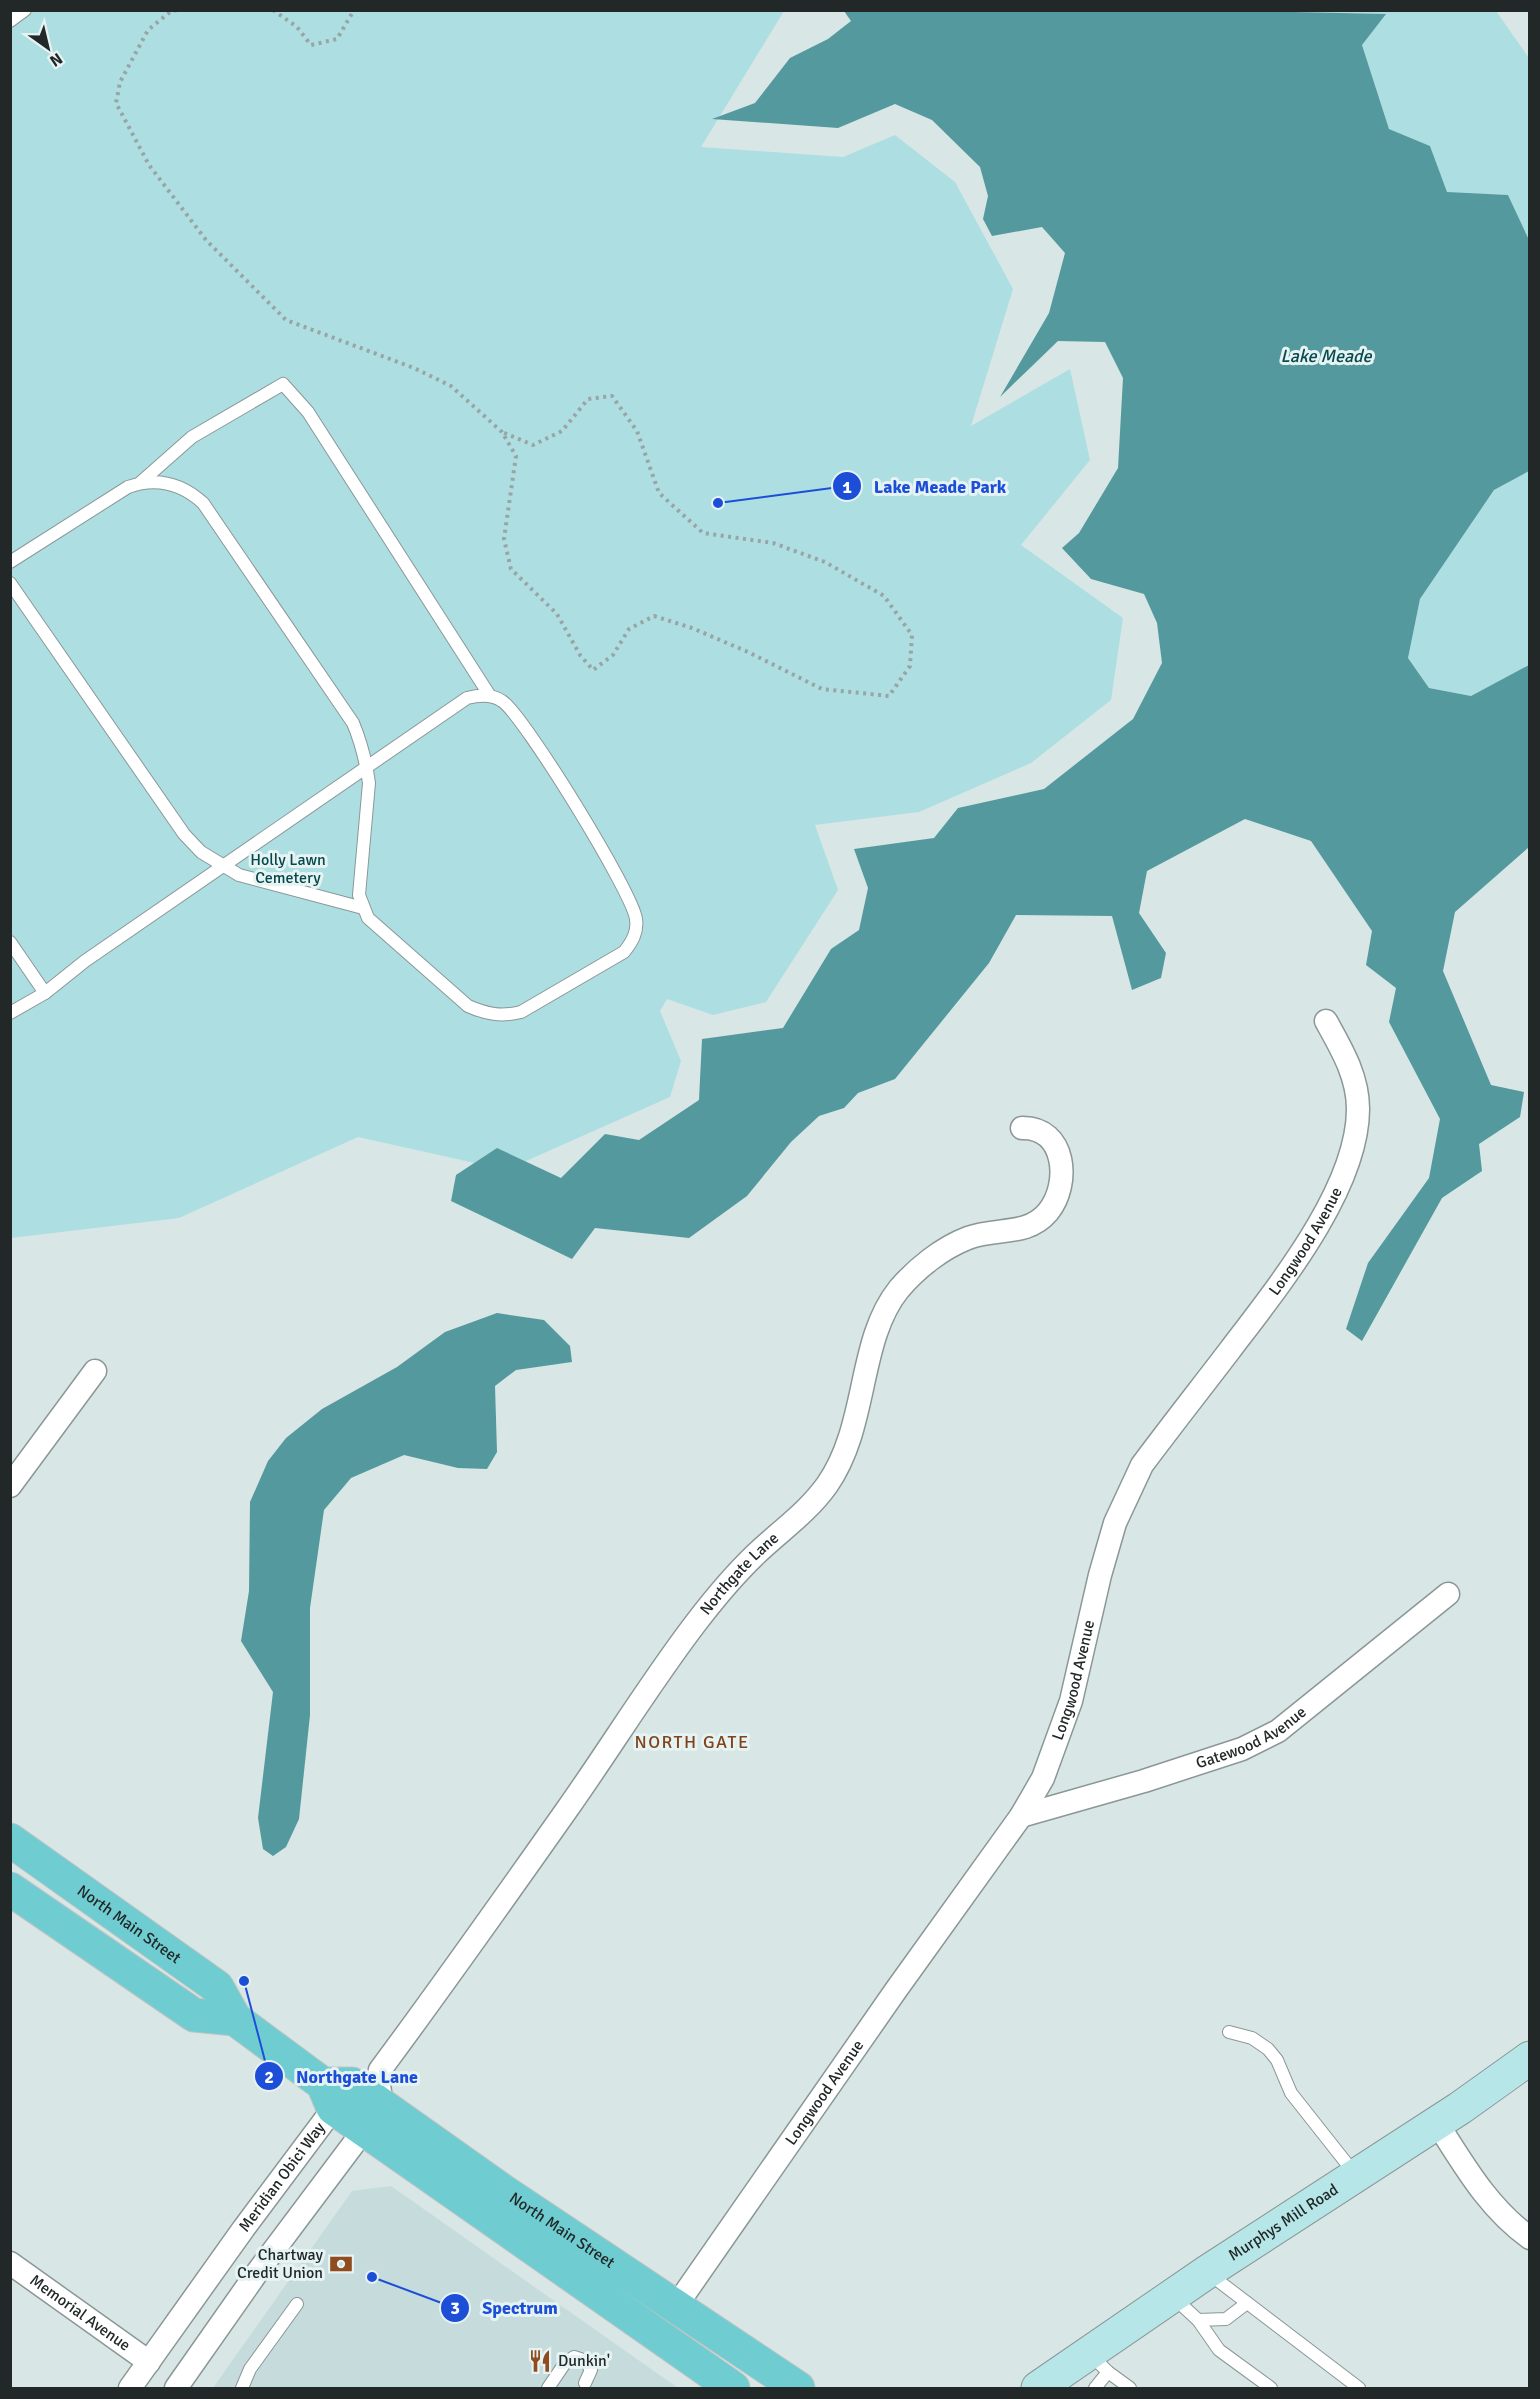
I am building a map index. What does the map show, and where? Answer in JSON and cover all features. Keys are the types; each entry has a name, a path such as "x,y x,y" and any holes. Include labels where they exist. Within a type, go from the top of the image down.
{"main road":[{"name":"North Main Street","path":"10,1839 218,1987 235,2019 502,2191 798,2388"},
{"path":"10,1889 194,2015 235,2019"},
{"name":"North Main Street","path":"355,2098 733,2388"}],"street":[{"name":"Longwood Avenue","path":"676,2306 896,1990 1021,1816 1055,1751 1071,1701 1100,1575 1115,1523 1142,1465 1280,1285 1331,1201 1347,1168 1355,1139 1358,1109 1356,1085 1346,1057 1326,1021"},
{"name":"Northgate Lane","path":"355,2098 380,2070 568,1809 698,1620 723,1588 758,1552 812,1504 828,1484 844,1456 855,1426 876,1335 899,1290 922,1267 948,1248 970,1237 1028,1227 1042,1219 1053,1206 1060,1177 1059,1151 1046,1133 1035,1128 1022,1128"},
{"path":"10,1486 95,1371"},
{"name":"Gatewood Avenue","path":"1021,1816 1242,1749 1278,1731 1448,1594"},
{"name":"Murphys Mill Road","path":"1038,2388 1099,2363 1172,2296 1437,2123 1530,2058"},
{"name":"Meridian Obici Way","path":"129,2388 244,2228 355,2098"},
{"path":"176,2388 256,2274 355,2098"},
{"path":"1437,2123 1483,2194 1511,2225 1530,2238"},
{"name":"Memorial Avenue","path":"10,2263 149,2362"}],"lane":[{"path":"10,21 25,10"},
{"path":"10,562 128,487 141,482 192,437 283,384 308,412 490,696 513,709 596,837 636,917 632,941 624,952 521,1012 507,1015 487,1014 468,1006 368,918 359,895 369,783 353,723 204,504 177,486 159,482 141,482"},
{"path":"10,584 184,834 201,852 219,866 239,875 363,908"},
{"path":"10,1013 45,993 85,961 219,866 467,698 490,696"},
{"path":"10,942 45,993"},
{"path":"1230,2032 1252,2038 1269,2049 1277,2060 1291,2093 1356,2175"},
{"path":"1207,2272 1359,2388"},
{"path":"1172,2296 1198,2320 1219,2350 1270,2388"},
{"path":"1198,2320 1226,2319 1247,2303"},
{"path":"242,2388 250,2369 297,2304"},
{"path":"548,2388 565,2363 573,2357 586,2361 591,2370 585,2383"},
{"path":"1095,2388 1099,2363 1130,2388"}],"path":[{"path":"177,10 170,12 148,30 120,82 116,103 149,165 206,240 286,320 414,368 451,386 502,432 516,456 504,538 511,569 557,614 580,655 593,670 613,655 628,629 654,616 748,652 822,689 889,696 910,666 912,635 884,596 825,562 773,543 703,533 659,493 637,431 612,396 588,399 562,431 533,445 502,432"},
{"path":"273,10 297,27 310,45 337,39 354,10"}],"shaded area":[{"path":"391,2186 678,2388 213,2388 352,2191"}],"green space":[{"name":"Holly Lawn Cemetery","path":"10,11 784,11 701,147 843,157 895,135 955,182 1013,289 971,426 1070,369 1090,460 1021,545 1123,618 1111,700 1031,763 919,812 815,825 838,890 766,1002 713,1015 667,999 660,1011 681,1061 670,1097 506,1170 358,1137 179,1218 11,1238"},
{"path":"1192,11 1496,11 1529,58 1529,240 1508,195 1447,193 1430,146 1389,129 1362,45 1385,14"},
{"path":"1529,471 1529,665 1471,696 1429,688 1408,658 1420,599 1494,490"}],"water":[{"name":"Lake Meade","path":"1192,10 1386,14 1362,45 1389,129 1430,146 1447,192 1508,195 1529,240 1529,471 1494,490 1420,599 1408,658 1429,688 1471,696 1529,665 1529,847 1455,912 1443,971 1491,1085 1524,1092 1520,1117 1479,1144 1482,1171 1442,1198 1362,1341 1346,1329 1368,1263 1429,1178 1440,1119 1389,1022 1396,988 1366,965 1372,931 1311,841 1245,819 1147,871 1139,913 1166,953 1161,978 1132,990 1112,916 1016,915 989,963 895,1079 858,1093 844,1108 819,1116 791,1142 747,1196 689,1238 595,1228 572,1259 451,1201 456,1175 497,1148 561,1178 605,1134 639,1140 699,1100 702,1039 783,1028 831,949 859,930 868,888 854,849 934,838 958,808 1044,789 1133,719 1162,663 1157,623 1144,594 1091,579 1062,548 1079,533 1118,468 1123,378 1105,342 1058,341 1000,397 1049,313 1065,253 1042,227 992,236 983,219 988,196 980,167 932,120 895,104 838,128 712,119 755,103 790,58 828,39 851,21 844,11"},
{"path":"497,1313 544,1320 570,1346 572,1362 516,1370 495,1386 497,1452 487,1469 458,1468 404,1455 351,1478 324,1510 310,1608 310,1715 299,1819 286,1847 273,1856 263,1849 258,1818 273,1692 241,1641 249,1591 250,1502 268,1461 286,1438 322,1409 397,1367 445,1332"}],"place":[{"name":"Lake Meade Park","path":"718,503"},
{"name":"Northgate Lane","path":"244,1981"},
{"name":"Chartway Credit Union","path":"341,2264"},
{"name":"Spectrum","path":"372,2277"},
{"name":"Dunkin'","path":"540,2361"}],"district":[{"name":"NORTH GATE","path":"692,1742"}]}
